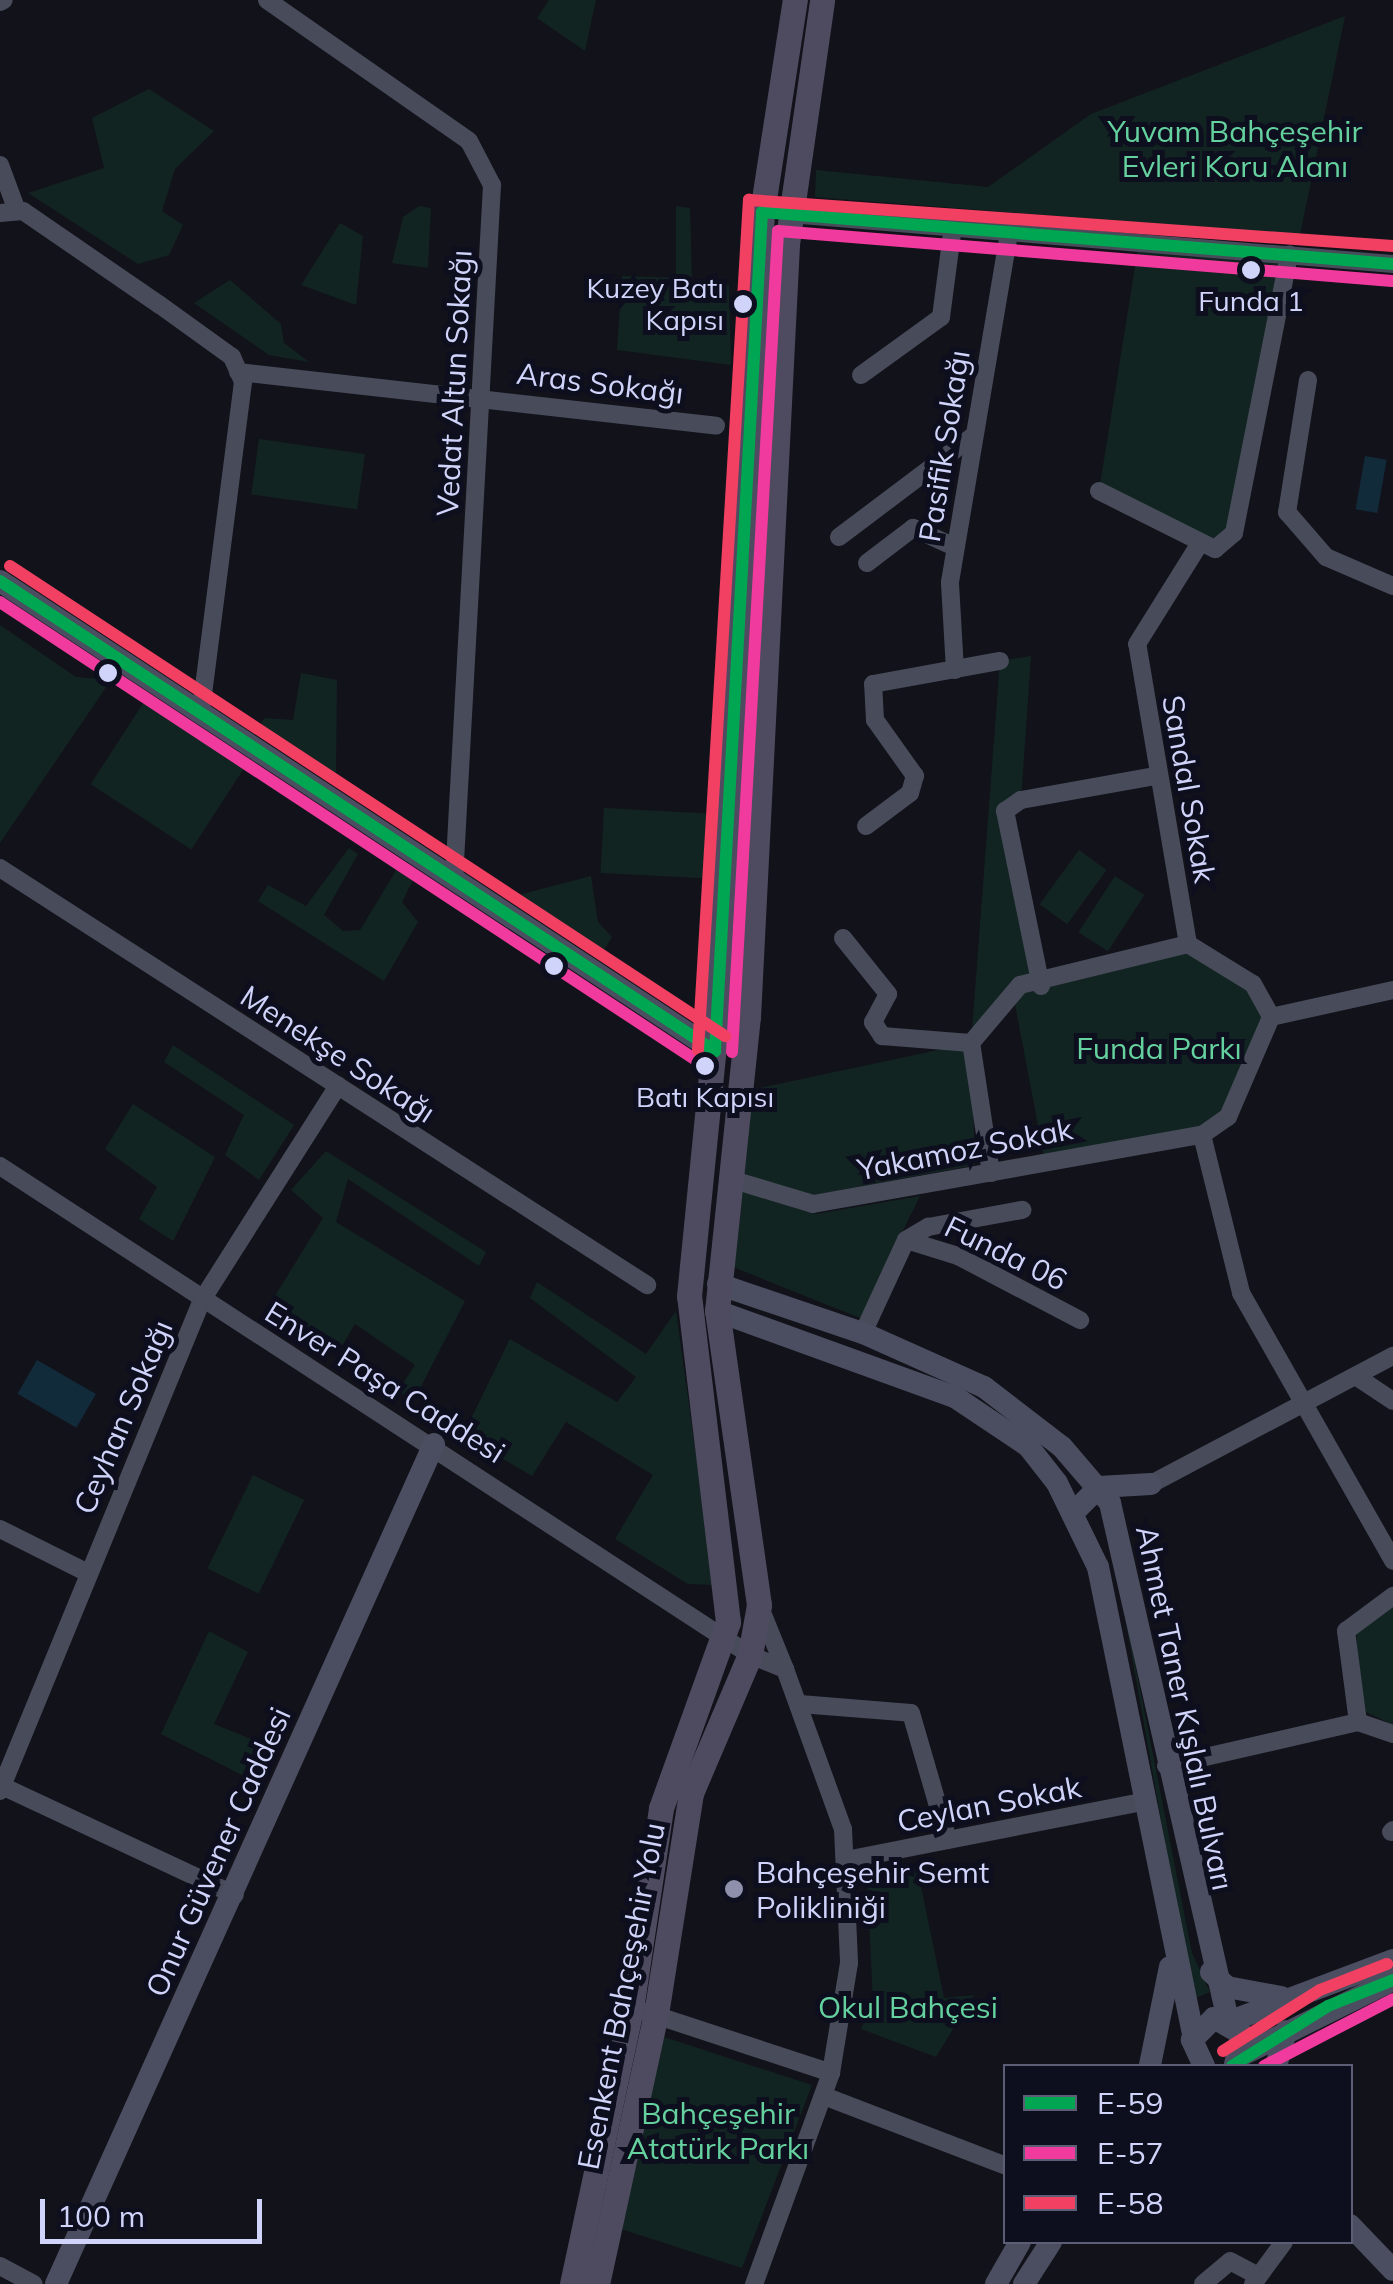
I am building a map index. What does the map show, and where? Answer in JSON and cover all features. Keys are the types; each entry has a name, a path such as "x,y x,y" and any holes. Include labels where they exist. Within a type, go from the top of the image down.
{"main road":[{"name":"Esenkent Bahçeşehir Yolu","path":"738,1647 689,1296 715,1051 762,212 795,0"},
{"name":"Esenkent Bahçeşehir Yolu","path":"597,2284 644,2012 691,1793 738,1647 760,1605 717,1311 718,1284 746,1030 790,214 822,0"},
{"path":"762,212 790,214"},
{"path":"0,582 715,1051 739,1084"},
{"path":"715,1051 746,1030"},
{"path":"689,1296 718,1284"},
{"name":"Ahmet Taner Kışlalı Bulvarı","path":"718,1284 863,1332 1023,1412 1099,1487 1115,1518 1211,1972 1240,2062"},
{"path":"689,1296 717,1311"},
{"name":"Ahmet Taner Kışlalı Bulvarı","path":"717,1311 994,1418 1028,1446 1077,1516 1098,1567 1172,1959 1203,2064"},
{"name":"Onur Güvener Caddesi","path":"56,2284 235,1895 434,1444"},
{"path":"1077,1516 1099,1487 1151,1484"},
{"path":"1077,1516 1115,1518 1151,1484"},
{"path":"1150,2064 1172,1959"},
{"path":"1153,2064 1193,2038 1207,2020 1229,2020 1393,1960"},
{"path":"1211,1972 1254,1996 1295,1997"},
{"path":"1240,2062 1286,2031 1393,1980"},
{"name":"Esenkent Bahçeşehir Yolu","path":"572,2284 644,2012"},
{"path":"1277,2064 1286,2031"},
{"path":"1353,2228 1393,2270"},
{"path":"996,2284 1019,2244"},
{"path":"1024,2284 1051,2244"}],"street":[{"name":"Vedat Altun Sokağı","path":"267,0 485,160 492,185 454,880"},
{"path":"0,164 8,210 218,347 238,372 222,596 201,712"},
{"path":"790,214 1393,264"},
{"path":"862,375 941,317 953,226"},
{"name":"Pasifik Sokağı","path":"955,670 948,615 956,547 1009,232"},
{"path":"1099,491 1215,548 1242,513 1289,254"},
{"name":"Aras Sokağı","path":"238,372 480,396 716,426"},
{"path":"1308,380 1287,512 1326,558 1393,586"},
{"path":"838,537 973,436"},
{"path":"867,563 913,528 956,547"},
{"name":"Sandal Sokak","path":"1188,944 1136,644 1200,543"},
{"path":"866,826 910,793 915,776 876,720 873,684 1000,662"},
{"path":"1041,986 1004,811 1020,800 1156,776"},
{"name":"Menekşe Sokağı","path":"0,868 647,1285"},
{"path":"843,938 888,994 874,1022 882,1036 971,1043"},
{"path":"991,1172 971,1043 1020,985 1041,986 1188,944 1253,984 1270,1016"},
{"path":"1270,1016 1393,990"},
{"path":"1270,1016 1228,1117 1202,1136 1241,1293 1393,1562"},
{"name":"Ceyhan Sokağı","path":"1,1788 202,1300 338,1086"},
{"name":"Yakamoz Sokak","path":"740,1182 813,1204 1202,1136"},
{"name":"Enver Paşa Caddesi","path":"0,1166 202,1300 434,1444 738,1647 785,1669"},
{"name":"Funda 06","path":"863,1332 906,1240 928,1227 1022,1210"},
{"name":"Funda 06","path":"906,1240 958,1256 1080,1320"},
{"path":"1151,1484 1393,1356"},
{"path":"1357,1377 1393,1401"},
{"path":"0,1529 88,1573"},
{"path":"1358,1722 1346,1631 1393,1596"},
{"path":"754,2284 824,2096 848,1963 846,1860 800,1704 760,1605"},
{"path":"800,1704 911,1713 948,1840"},
{"path":"1166,1766 1358,1722 1393,1734"},
{"path":"1,1788 235,1895"},
{"name":"Ceylan Sokak","path":"846,1860 1142,1802"},
{"path":"644,2012 830,2073"},
{"path":"824,2096 1003,2165"},
{"path":"1203,2284 1230,2260 1255,2280 1282,2244"},
{"path":"0,2266 34,2284"}],"green space":[{"path":"549,0 596,0 585,51 537,18"},
{"name":"Yuvam Bahçeşehir Evleri Koru Alanı","path":"1345,16 1300,235 815,197 816,170 988,187 1091,114"},
{"path":"149,89 214,131 175,169 162,211 183,225 169,255 138,264 28,193 104,168 92,118"},
{"path":"419,206 431,208 428,268 392,263 403,217"},
{"path":"676,206 690,208 692,281 729,285 731,365 617,350 622,276 676,278"},
{"path":"340,223 363,236 356,305 301,285"},
{"path":"1139,242 1289,254 1242,513 1215,549 1099,491"},
{"path":"230,280 281,324 284,343 309,362 269,355 194,303"},
{"path":"259,439 365,454 357,509 251,494"},
{"path":"0,625 76,677 111,680 0,843"},
{"name":"Funda Parkı","path":"1031,656 1021,800 1005,811 1041,986 1188,944 1253,984 1268,1032 1211,1131 1045,1162 1013,994 971,1043 1000,661"},
{"path":"301,673 337,680 336,777 257,731 264,718 293,720"},
{"path":"144,702 245,767 191,850 91,784"},
{"path":"604,808 712,814 708,879 601,873"},
{"path":"349,848 358,854 324,915 343,931 360,930 397,869 413,880 402,902 418,922 384,981 258,901 268,885 306,906"},
{"path":"1079,850 1107,870 1067,924 1040,904"},
{"path":"591,876 598,922 612,937 598,960 511,897"},
{"path":"1115,876 1144,895 1108,951 1079,932"},
{"path":"971,1043 975,1165 809,1196 741,1173 750,1090"},
{"path":"173,1045 294,1125 259,1180 225,1155 244,1115 164,1062"},
{"path":"133,1104 215,1157 173,1241 139,1219 157,1187 105,1149"},
{"path":"326,1151 486,1252 479,1266 348,1179 336,1222 465,1301 413,1402 398,1391 415,1365 355,1324 339,1351 270,1304 323,1218 291,1190"},
{"path":"739,1191 816,1214 920,1196 860,1318 733,1267"},
{"path":"537,1282 646,1354 676,1311 714,1585 688,1584 615,1539 653,1475 566,1422 532,1476 463,1435 510,1339 617,1402 636,1377 530,1298"},
{"path":"253,1475 304,1500 259,1593 207,1568"},
{"path":"1116,1567 1192,1953 1210,1992 1193,1999"},
{"path":"1393,1602 1393,1725 1366,1712 1356,1657 1357,1630"},
{"path":"209,1631 248,1652 214,1724 268,1746 248,1778 161,1734"},
{"name":"Okul Bahçesi","path":"917,1867 944,1998 974,1995 936,2057 861,2029 873,2002 867,1877"},
{"name":"Bahçeşehir Atatürk Parkı","path":"664,2037 812,2085 742,2268 621,2229"}],"water":[{"path":"1365,456 1387,460 1377,513 1356,509"},
{"path":"37,1360 96,1394 76,1428 18,1394"}],"transit line":[{"name":"E-58","path":"698,1050 749,200 1393,246"},
{"name":"E-59","path":"715,1051 762,212 1393,264"},
{"name":"E-57","path":"732,1052 778,231 1392,281"},
{"name":"E-58","path":"10,566 725,1036"},
{"name":"E-59","path":"0,581 715,1051"},
{"name":"E-57","path":"0,602 705,1066"},
{"name":"E-58","path":"1223,2051 1320,1990 1387,1964"},
{"name":"E-59","path":"1235,2064 1328,2006 1393,1980"},
{"name":"E-57","path":"1268,2064 1393,1999"}],"place":[{"name":"Funda 1","path":"1251,270"},
{"name":"Kuzey Batı Kapısı","path":"743,304"},
{"name":"Batı Kapısı","path":"705,1066"},
{"name":"Bahçeşehir Semt Polikliniği","path":"734,1889"}]}
